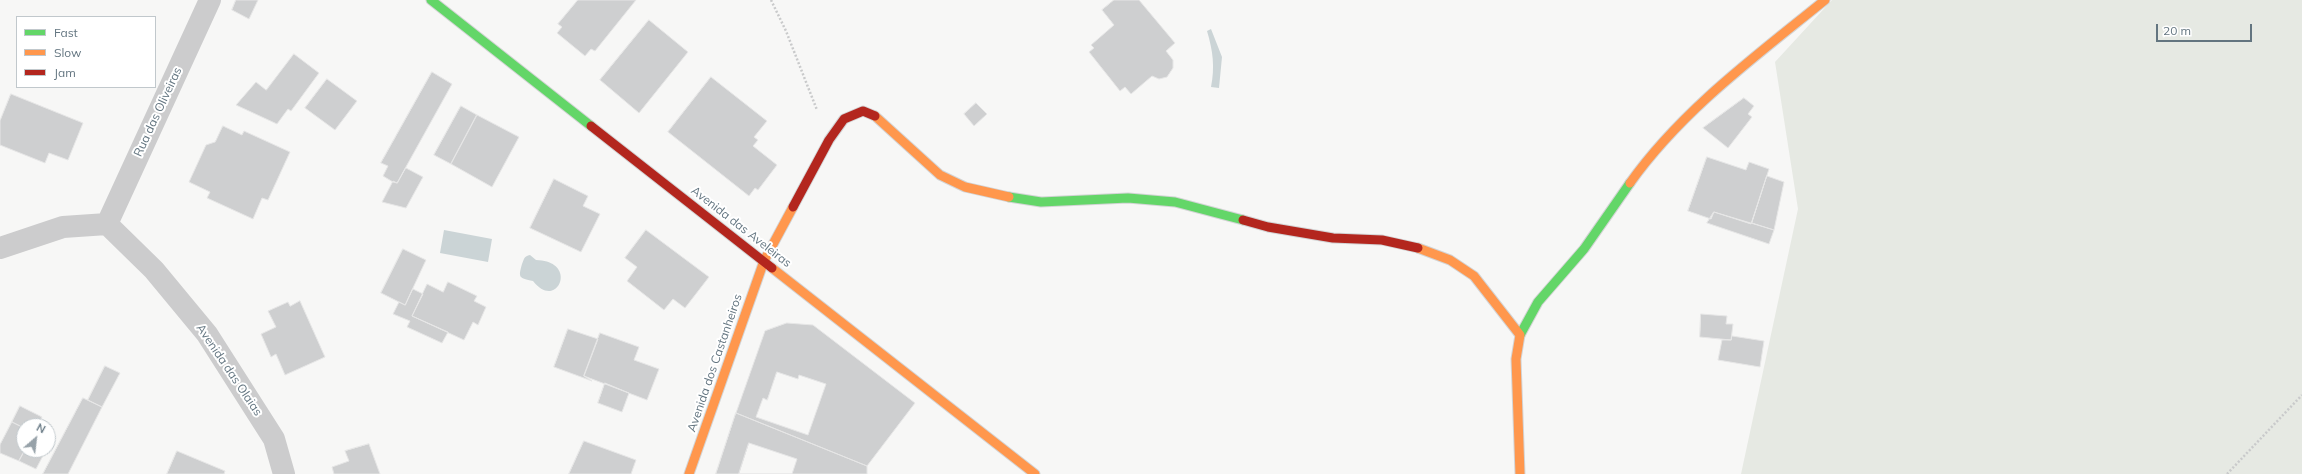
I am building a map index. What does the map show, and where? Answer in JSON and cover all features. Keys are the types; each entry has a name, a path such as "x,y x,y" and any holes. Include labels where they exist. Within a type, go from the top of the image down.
{"street":[{"name":"Rua das Oliveiras","path":"107,224 210,0"},
{"name":"Avenida das Aveleiras","path":"431,0 1035,474"},
{"path":"1520,474 1516,359 1520,335 1538,302 1584,249 1640,169 1668,134 1738,71 1825,0"},
{"name":"Avenida dos Castanheiros","path":"689,474 764,261 829,140 844,119 863,111 879,117 940,175 965,187 990,194 1041,202 1128,198 1175,202 1268,227 1333,238 1382,240 1422,249 1450,260 1474,276 1520,335"},
{"path":"0,248 63,227 107,224"},
{"name":"Avenida das Olaias","path":"107,224 154,270 207,334 274,439 284,474"}],"path":[{"path":"771,0 786,31 829,140"},
{"path":"2227,474 2302,394"}],"shaded area":[{"path":"1832,0 2302,0 2302,474 1741,474 1798,209 1775,62"},
{"path":"1211,29 1222,57 1219,88 1211,87 1213,59 1207,31"},
{"path":"444,230 492,239 488,262 440,253"},
{"path":"530,255 536,260 549,262 557,268 561,275 560,282 556,288 550,291 542,289 533,281 521,277 520,272 524,259 526,256"}],"building":[{"path":"236,0 258,0 249,19 232,10"},
{"path":"578,0 636,0 595,51 591,49 585,56 557,33 562,27 558,24"},
{"path":"1114,0 1139,0 1175,43 1166,51 1173,60 1173,68 1167,77 1159,79 1152,76 1131,94 1125,87 1120,91 1089,52 1094,48 1091,45 1114,25 1102,10"},
{"path":"649,20 688,52 639,113 600,80"},
{"path":"294,54 319,73 291,111 288,109 277,124 236,105 256,82 266,90"},
{"path":"432,72 452,84 397,183 393,182 383,176 388,166 381,163"},
{"path":"711,77 767,121 754,137 758,140 753,146 777,165 758,190 755,188 749,196 668,132"},
{"path":"327,79 357,101 335,130 305,108"},
{"path":"11,94 83,123 68,160 49,153 45,163 0,145 0,121"},
{"path":"1744,98 1754,106 1748,114 1752,117 1728,148 1703,128"},
{"path":"976,103 987,114 974,126 964,114"},
{"path":"461,106 477,115 451,164 434,155"},
{"path":"477,115 519,137 492,187 451,164"},
{"path":"223,126 242,135 244,131 290,152 268,200 262,198 253,219 207,198 210,192 189,182 206,145 215,142"},
{"path":"1707,157 1746,170 1749,162 1769,169 1751,224 1714,212 1711,219 1688,211"},
{"path":"406,168 423,177 406,208 382,202 393,181 397,183"},
{"path":"1767,176 1784,182 1774,230 1752,223"},
{"path":"554,179 588,196 583,206 600,214 581,252 530,228"},
{"path":"1714,212 1774,230 1769,244 1707,223"},
{"path":"646,230 709,277 685,308 673,299 664,310 627,281 637,267 625,258"},
{"path":"403,249 426,260 405,305 381,293"},
{"path":"448,282 477,296 474,301 486,307 478,325 473,322 464,340 412,316 427,284 443,292"},
{"path":"413,289 423,294 412,316 448,332 442,343 407,327 410,321 393,314 399,302 405,305"},
{"path":"300,301 325,357 285,375 276,354 271,357 261,334 276,327 268,311 288,302 290,306"},
{"path":"1701,314 1727,316 1726,324 1733,324 1731,340 1700,337"},
{"path":"787,323 813,325 915,403 867,466 736,413 765,331"},
{"path":"568,329 598,339 584,376 592,381 554,367"},
{"path":"600,333 639,347 634,360 659,369 647,400 584,376"},
{"path":"1732,336 1764,341 1760,367 1718,360 1722,340 1731,340"},
{"path":"105,366 120,373 102,407 88,400"},
{"path":"777,372 798,379 799,375 826,384 808,435 756,417 763,398 767,400"},
{"path":"605,383 629,393 622,412 598,403"},
{"path":"83,398 102,407 68,474 43,474 51,458 56,458 56,449"},
{"path":"20,406 42,417 16,418 16,424 12,422"},
{"path":"736,413 867,466 867,474 716,474"},
{"path":"12,422 16,424 16,458 21,458 19,461 0,453 0,445"},
{"path":"584,441 636,460 631,474 569,474"},
{"path":"749,443 797,459 792,474 739,474"},
{"path":"369,444 380,474 334,474 332,467 349,461 345,451"},
{"path":"177,451 225,471 224,474 167,474"},
{"path":"21,458 42,458 36,469 19,461"}],"traffic: fast":[{"path":"431,0 591,126"},
{"path":"1520,335 1538,302 1584,249 1630,183"},
{"path":"1009,197 1041,202 1128,198 1175,202 1243,220"}],"traffic: slow":[{"path":"1630,183 1650,156 1696,108 1747,63 1825,0"},
{"path":"875,116 940,175 965,187 1009,197"},
{"path":"689,474 764,261 793,207"},
{"path":"1418,248 1450,260 1474,276 1520,335 1516,359 1520,474"},
{"path":"772,268 1035,474"}],"traffic: jam":[{"path":"793,207 829,140 844,119 863,111 875,116"},
{"path":"591,126 772,268"},
{"path":"1243,220 1268,227 1333,238 1382,240 1418,248"}]}
